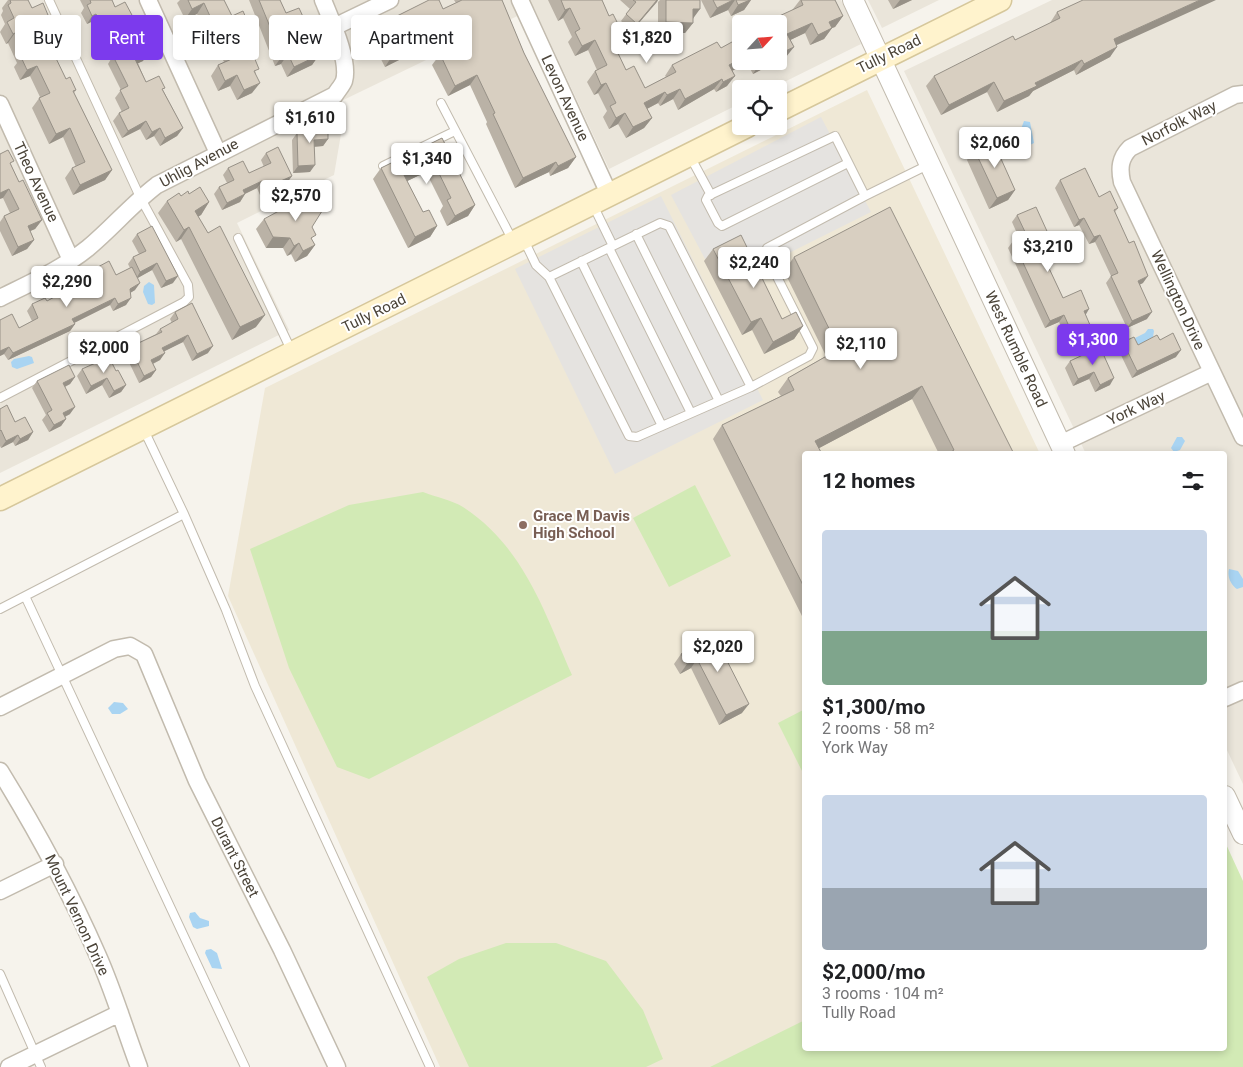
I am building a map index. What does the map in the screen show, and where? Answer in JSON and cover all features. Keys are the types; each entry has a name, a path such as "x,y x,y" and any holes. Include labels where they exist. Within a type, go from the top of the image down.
{"main road":[{"name":"Tully Road","path":"787,106 1000,0"},
{"name":"Tully Road","path":"0,499 732,134"}],"street":[{"path":"148,0 218,153"},
{"path":"323,0 329,15"},
{"path":"341,24 390,0"},
{"name":"Levon Avenue","path":"520,0 601,200"},
{"name":"West Rumble Road","path":"853,0 1063,449"},
{"name":"Uhlig Avenue","path":"0,296 71,260 88,248 140,197 176,173 335,95 344,81 344,65 341,54"},
{"name":"Norfolk Way","path":"1121,161 1130,148 1235,95 1243,94"},
{"name":"Theo Avenue","path":"0,104 71,260"},
{"name":"Wellington Drive","path":"1121,161 1120,173 1122,182 1243,437"},
{"name":"York Way","path":"1063,449 1212,372"},
{"name":"Durant Street","path":"63,675 123,646 135,648 144,654 149,662 197,781 282,950 336,1067"},
{"path":"0,707 63,675"},
{"path":"1227,697 1243,690"},
{"name":"Mount Vernon Drive","path":"0,772 55,864 99,958 139,1067"},
{"path":"1227,800 1243,834"},
{"path":"0,891 55,864"},
{"path":"9,1067 39,1061 120,1013"}],"lane":[{"path":"0,398 184,302 189,297 188,285 140,197 49,0"},
{"path":"441,103 519,242 536,265 549,277 629,436 637,437 751,387 813,352 766,255 767,248 930,164"},
{"path":"383,166 455,131"},
{"path":"848,163 722,226 718,223 706,200 711,195 835,136 865,196"},
{"path":"690,156 711,195"},
{"path":"601,200 611,247 691,413"},
{"path":"549,277 660,223 669,226 751,387"},
{"path":"636,234 719,401"},
{"path":"238,238 292,353"},
{"path":"581,262 662,426"},
{"path":"143,428 184,514 226,610 255,686 430,1067"},
{"path":"0,608 184,514"},
{"path":"25,596 245,1067"},
{"path":"0,976 39,1061"}],"shaded area":[{"path":"0,0 841,0 861,44 787,81 732,80 732,108 609,169 534,8 472,38 472,15 351,15 351,60 426,60 335,104 341,134 334,175 237,223 289,330 0,473"},
{"path":"868,0 939,0 882,28"},
{"path":"1052,0 1243,0 1243,784 1227,750 1227,451 1085,451 904,71"},
{"name":"Grace M Davis High School","path":"867,90 1039,451 802,451 802,1022 712,1067 440,1067 228,596 265,388 776,135 787,135 787,130"},
{"path":"821,117 871,212 751,272 737,243 705,259 671,195"},
{"path":"661,196 763,400 615,474 515,269"}],"green space":[{"path":"695,485 731,556 669,587 633,518"},
{"path":"423,492 454,502 463,507 484,523 502,541 530,582 552,627 572,675 369,779 337,767 289,668 250,549 349,505"},
{"path":"802,711 802,771 778,723"},
{"path":"1227,846 1243,881 1243,1067 710,1067 802,1021 802,1051 1227,1051"},
{"path":"506,943 556,943 606,961 643,1010 663,1059 646,1067 469,1067 427,977 459,959"}],"water":[{"path":"1024,121 1030,122 1034,143 1028,146 1024,143 1021,129"},
{"path":"149,282 154,285 155,303 152,305 148,304 143,292 144,286"},
{"path":"1148,329 1153,329 1153,337 1139,345 1136,344 1135,338 1145,333"},
{"path":"32,357 34,363 17,369 12,367 11,362 14,359"},
{"path":"1177,437 1182,437 1185,441 1180,450 1173,451 1171,448"},
{"path":"1229,569 1238,571 1243,579 1243,587 1237,589 1233,585 1229,578"},
{"path":"114,702 123,703 128,709 120,714 112,714 108,708"},
{"path":"195,912 200,918 209,921 209,926 197,929 193,927 189,917 190,913"},
{"path":"211,949 217,953 222,969 212,968 205,953 206,950"}],"building":[{"path":"10,0 28,0 32,8 43,3 48,15 15,15 15,33 13,34 7,22 14,18 8,5 11,3"},
{"path":"90,0 112,0 115,7 125,2 132,15 92,15 87,5 91,3"},
{"path":"188,0 224,0 232,15 209,15 204,3 192,9"},
{"path":"259,0 280,0 286,13 299,8 302,15 269,15 269,24"},
{"path":"429,0 439,0 443,9 462,0 502,0 524,53 576,157 558,166 556,162 523,178 477,75 455,86 443,60 472,60 472,15 399,15"},
{"path":"561,0 602,0 609,16 613,14 619,26 612,30 620,47 616,49 626,70 634,66 645,88 676,72 672,65 717,42 721,48 732,42 732,64 729,65 735,76 723,82 722,79 685,99 680,89 667,95 665,92 644,103 652,118 633,127 625,113 616,118 610,106 616,103 606,83 601,85 595,71 607,65 595,40 582,46 575,32 580,29 570,8 565,10"},
{"path":"633,0 657,0 637,24 626,14 636,2"},
{"path":"666,0 700,0 700,9 693,9 693,23 666,22"},
{"path":"713,0 733,0 717,8"},
{"path":"736,0 750,0 738,5"},
{"path":"801,0 835,0 843,16 829,22 832,28 818,35 812,23 788,34 788,15 781,15 803,5"},
{"path":"1083,0 1200,0 1114,39 1117,47 1084,64 1082,60 1035,83 1037,86 1004,101 994,82 949,105 934,76 1013,36 1015,40 1060,18 1057,12"},
{"path":"243,11 245,15 234,15"},
{"path":"788,36 794,47 788,50"},
{"path":"22,60 57,60 66,79 70,77 76,90 73,91 112,170 80,185 72,168 85,162 70,128 56,134 39,98 50,93 37,66 27,70"},
{"path":"115,60 135,60 146,82 159,76 165,88 162,89 183,128 165,138 160,128 152,132 146,121 128,131 119,113 129,108 120,90 128,86"},
{"path":"229,60 255,60 259,69 254,71 260,83 244,90 237,75 225,81 218,65"},
{"path":"291,60 309,60 294,67"},
{"path":"312,125 328,125 328,139 314,140 315,165 298,166 297,133 312,132"},
{"path":"442,138 475,205 455,216 447,200 451,198 433,161 404,175 423,212 429,210 437,226 415,237 381,168"},
{"path":"993,141 1015,190 997,198 974,149"},
{"path":"278,147 292,176 265,188 262,181 243,190 245,194 227,203 219,187 234,180 228,168 243,161 249,173 271,163 266,153"},
{"path":"8,150 14,161 10,163 19,182 23,180 42,220 28,226 34,240 18,247 4,216 19,209 9,189 0,193 0,154"},
{"path":"1085,168 1099,197 1110,191 1118,208 1114,210 1129,243 1134,241 1148,276 1138,281 1152,312 1132,321 1111,276 1118,273 1100,235 1094,237 1084,218 1079,220 1060,180"},
{"path":"200,187 209,202 195,211 208,233 220,226 265,315 240,327 189,227 184,230 167,201 179,193 181,196 188,191 189,194"},
{"path":"312,193 322,211 312,227 316,235 311,238 315,245 303,251 299,243 294,246 290,238 273,237 264,219"},
{"path":"890,207 1012,451 952,451 954,450 922,386 815,441 820,451 802,451 802,583 722,425 794,390 788,378 839,349 794,257"},
{"path":"1036,207 1051,240 1047,242 1055,260 1047,264 1063,298 1081,290 1089,309 1084,311 1090,325 1072,333 1064,315 1050,321 1013,241 1026,234 1017,215"},
{"path":"152,226 178,276 166,281 157,263 140,272 133,257 146,251 137,234"},
{"path":"741,235 782,319 796,312 803,326 773,342 761,318 751,322 713,249"},
{"path":"109,261 116,275 132,267 140,283 130,289 131,298 118,304 115,298 72,319 75,324 13,353 9,347 0,351 0,320 12,314 19,328 38,318 32,304 45,298 47,301 67,290 66,287 77,281 82,291 102,281 96,268"},
{"path":"192,303 213,346 197,354 188,335 162,348 165,353 151,360 156,370 144,376 130,347 162,332 160,329 178,319 175,312"},
{"path":"1173,333 1181,350 1137,371 1123,342 1134,337 1138,345 1157,335 1160,340"},
{"path":"1100,347 1114,378 1100,385 1094,372 1078,379 1070,361"},
{"path":"109,357 126,385 114,391 107,378 91,386 82,369"},
{"path":"69,365 75,377 63,383 75,407 63,413 66,419 54,425 47,413 52,410 37,381"},
{"path":"7,405 15,422 25,417 33,432 20,439 18,435 6,441 0,431 0,409"},
{"path":"720,633 726,644 720,647 749,704 726,715 697,659 687,664 681,654"}],"place":[{"name":"Grace M Davis High School","path":"523,525"}]}
